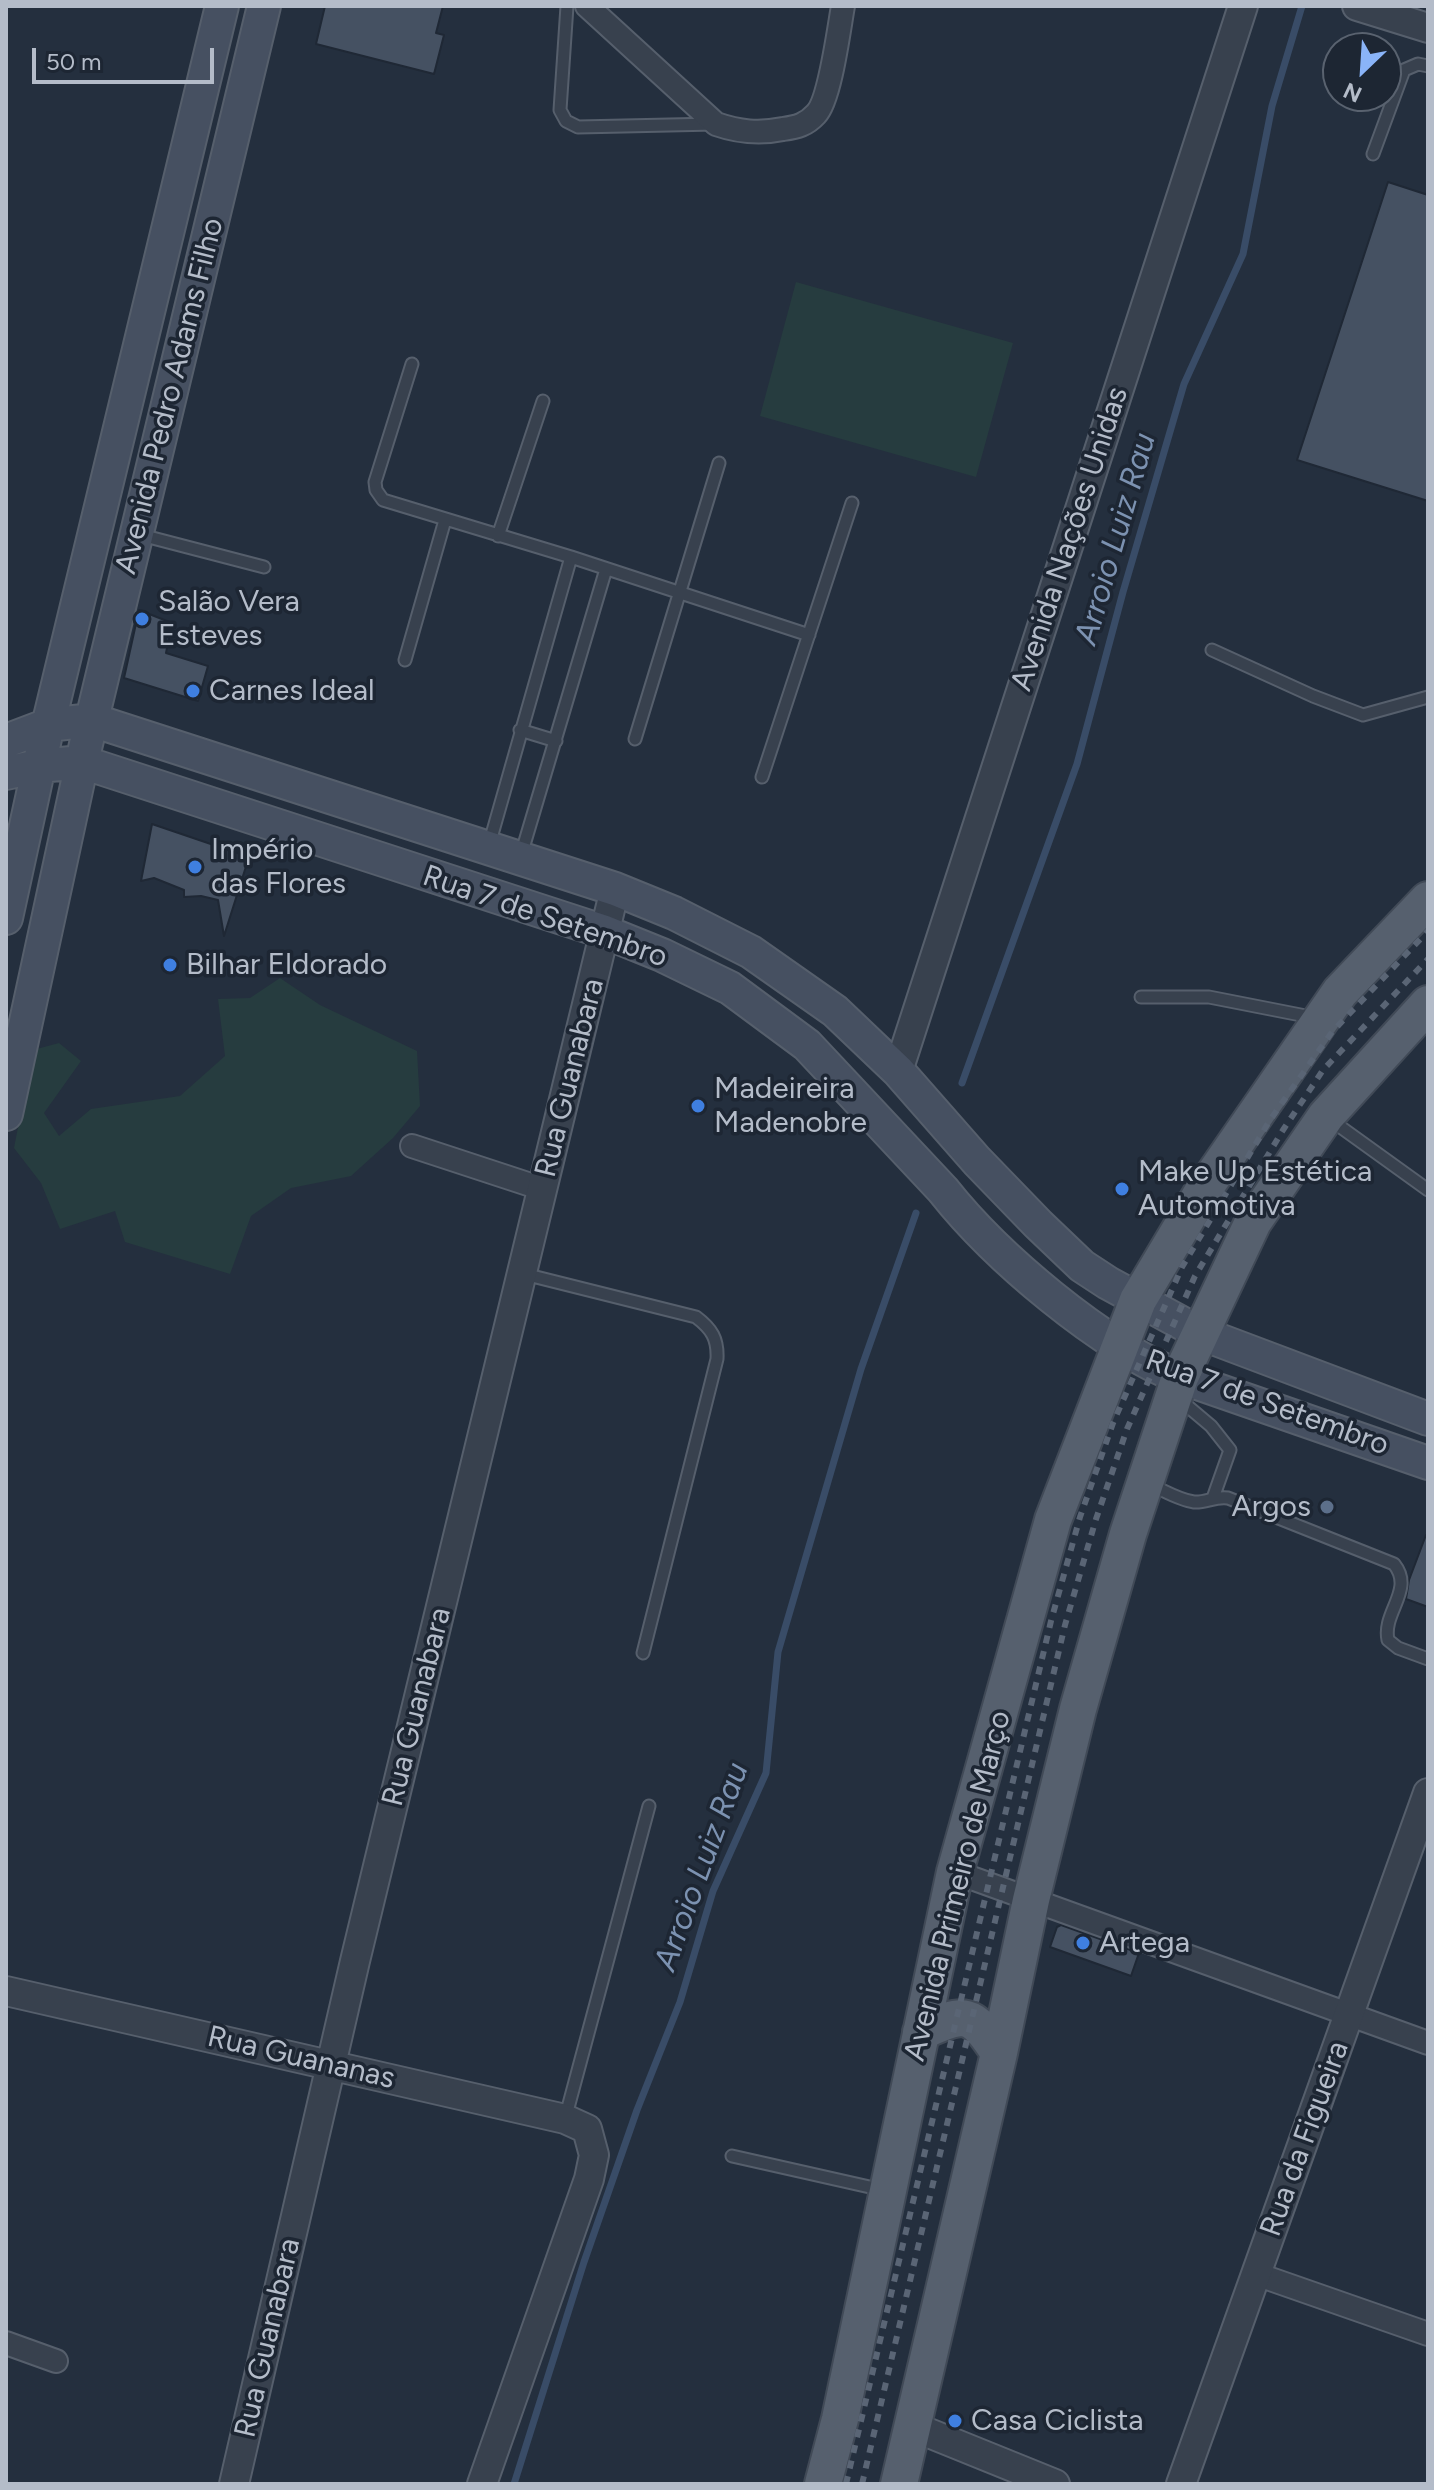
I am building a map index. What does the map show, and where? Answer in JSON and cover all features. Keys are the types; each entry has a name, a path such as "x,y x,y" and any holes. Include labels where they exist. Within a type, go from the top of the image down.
{"main road":[{"name":"Avenida Pedro Adams Filho","path":"6,918 10,870 39,766 222,6"},
{"name":"Avenida Pedro Adams Filho","path":"6,1114 82,762 264,6"},
{"name":"Rua 7 de Setembro","path":"6,741 48,725 92,720 615,889 674,913 751,952 835,1011 898,1071 977,1161 1082,1266 1200,1333 1428,1419"},
{"name":"Rua 7 de Setembro","path":"6,773 82,762 605,932 662,955 730,988 807,1045 1014,1264 1076,1316 1162,1370 1177,1386 1428,1463"},
{"name":"Avenida Primeiro de Março","path":"823,2484 840,2419 955,1872 1053,1520 1138,1300 1206,1186 1340,992 1428,900"},
{"path":"899,2484 999,2053 1031,1900 1078,1709 1128,1534 1177,1386 1253,1222 1326,1116 1428,1004"},
{"path":"921,2032 949,2018 963,2018 984,2029 999,2053"}],"street":[{"path":"587,6 716,124 739,131 766,132 803,126 819,112 843,6"},
{"name":"Avenida Nações Unidas","path":"898,1071 1243,6"},
{"path":"1357,6 1428,28"},
{"name":"Rua Guanabara","path":"234,2484 615,889"},
{"path":"412,1146 543,1189"},
{"name":"Rua da Figueira","path":"1181,2484 1428,1793"},
{"path":"955,1872 1428,2043"},
{"name":"Rua Guananas","path":"6,1991 565,2119 587,2129 594,2155 589,2179 482,2484"},
{"path":"1256,2274 1428,2334"},
{"path":"6,2343 56,2361"},
{"path":"914,2427 1055,2484"}],"lane":[{"path":"567,6 560,110 566,121 578,127 716,124"},
{"path":"1373,154 1404,70 1418,64 1428,66"},
{"path":"412,364 375,482 383,500 571,557 809,635"},
{"path":"498,536 543,401"},
{"path":"635,739 719,463"},
{"path":"762,777 852,503"},
{"path":"405,660 445,520"},
{"path":"137,533 264,567"},
{"path":"488,848 571,557"},
{"path":"520,858 606,569"},
{"path":"1212,650 1363,715 1428,697"},
{"path":"520,730 556,741"},
{"path":"1141,997 1209,997 1321,1019"},
{"path":"1326,1116 1428,1190"},
{"path":"522,1273 696,1317 713,1333 718,1346 643,1653"},
{"path":"1177,1386 1230,1450 1213,1498"},
{"path":"1145,1483 1190,1501 1228,1498 1394,1564 1401,1577 1402,1589 1387,1629 1388,1640 1398,1648 1428,1659"},
{"path":"565,2119 649,1806"},
{"path":"732,2156 888,2191"}],"green space":[{"path":"796,282 1013,343 976,477 760,416"},
{"path":"280,978 320,1005 417,1051 420,1106 393,1138 351,1176 291,1188 251,1216 230,1274 125,1242 115,1211 60,1229 41,1183 14,1148 33,1050 59,1043 81,1061 44,1113 59,1136 91,1109 180,1096 225,1056 218,999 250,998"}],"building":[{"path":"325,6 443,6 436,33 444,35 434,74 316,44"},
{"path":"1388,182 1428,195 1428,501 1297,460"},
{"path":"139,610 172,623 166,653 208,666 198,701 124,678"},
{"name":"Império das Flores","path":"152,824 249,857 224,936 218,900 201,896 184,897 184,890 154,878 141,881"},
{"path":"1426,1535 1428,1607 1406,1599 1409,1580"},
{"path":"1061,1925 1139,1953 1131,1976 1050,1947 1057,1927"}],"waterway":[{"name":"Arroio Luiz Rau","path":"962,1083 1077,764 1184,384 1243,254 1272,106 1302,6"},
{"name":"Arroio Luiz Rau","path":"514,2484 584,2262 637,2110 680,2002 713,1891 766,1773 778,1652 861,1369 916,1213"}],"railway":[{"path":"846,2484 1051,1621 1080,1517 1113,1423 1182,1267 1270,1120 1332,1032 1428,931"},
{"path":"862,2484 1065,1625 1096,1519 1127,1429 1195,1276 1283,1130 1323,1070 1428,959"}],"place":[{"name":"Salão Vera Esteves","path":"142,619"},
{"name":"Carnes Ideal","path":"193,691"},
{"name":"Império das Flores","path":"195,867"},
{"name":"Bilhar Eldorado","path":"170,965"},
{"name":"Madeireira Madenobre","path":"698,1106"},
{"name":"Make Up Estética Automotiva","path":"1122,1189"},
{"name":"Argos","path":"1327,1507"},
{"name":"Artega","path":"1083,1943"},
{"name":"Casa Ciclista","path":"955,2421"}]}
